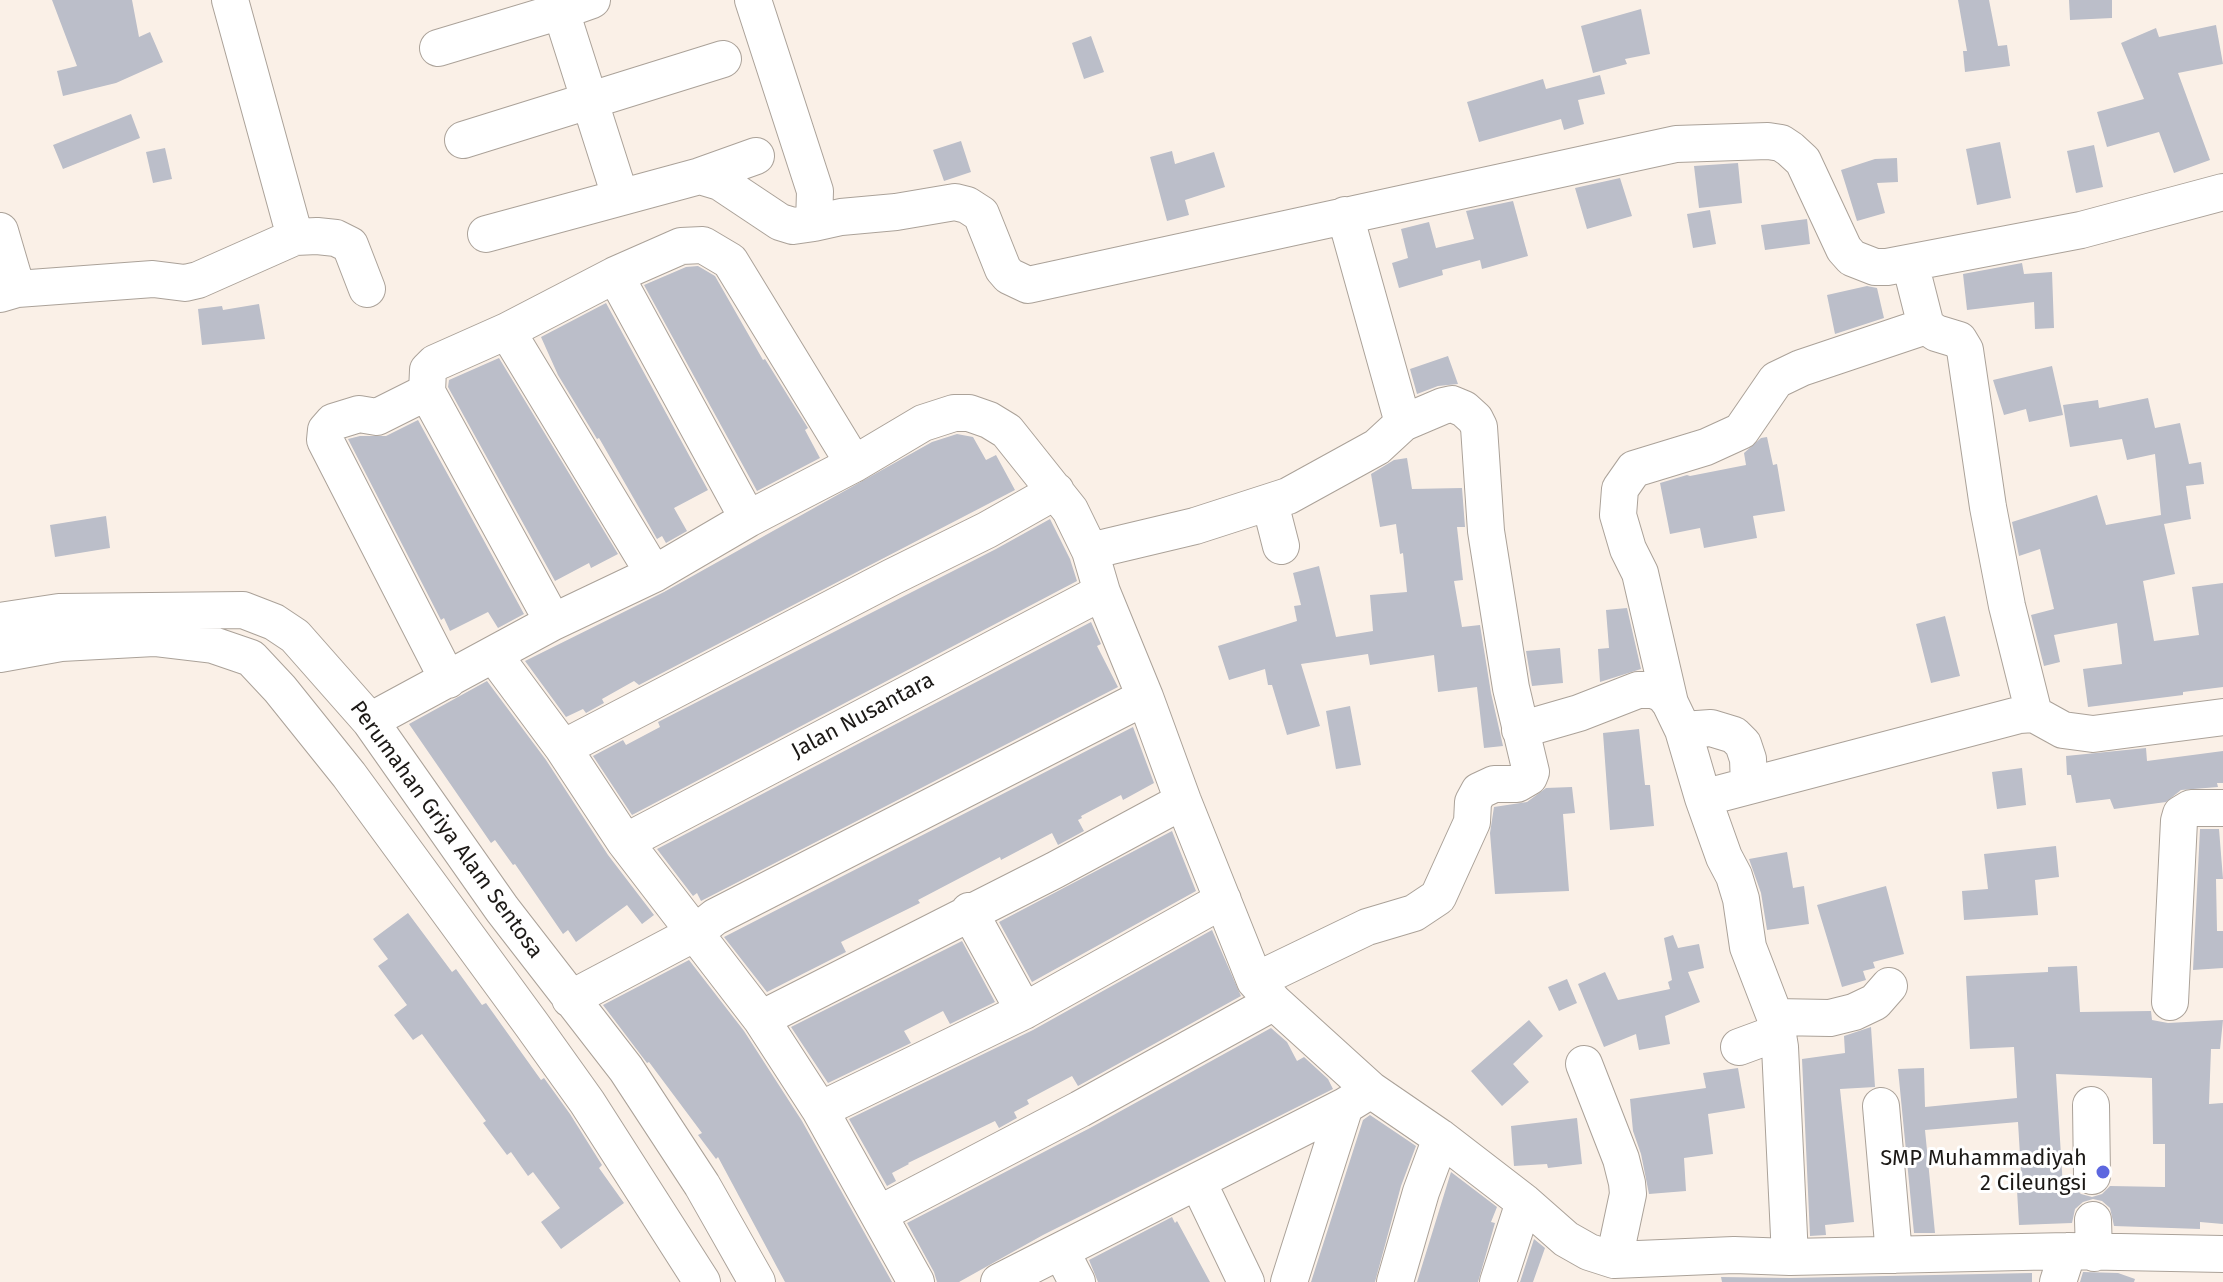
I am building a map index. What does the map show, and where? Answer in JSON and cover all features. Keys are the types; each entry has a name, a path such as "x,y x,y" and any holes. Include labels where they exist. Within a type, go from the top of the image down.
{"street":[{"path":"230,0 295,237"},
{"path":"753,0 815,191 814,223"},
{"path":"438,48 577,6 591,101 620,196"},
{"path":"463,140 723,59"},
{"path":"700,176 720,182 780,222 793,226 955,202 967,205 981,214 1003,269 1009,276 1028,285 1676,144 1781,143 1803,161 1844,249 1852,258 1875,267 2081,230 2223,192"},
{"path":"486,234 700,176 756,156"},
{"path":"1345,215 1403,423"},
{"path":"0,231 9,292 153,279 185,283 295,237 317,236 336,238 350,245 367,289"},
{"path":"553,622 427,392 428,370 435,363 507,331 615,275 681,246 703,245 730,261 854,464"},
{"path":"1910,263 1926,326 1936,333 1959,340 1965,350 1988,507 2007,606 2034,714"},
{"path":"615,275 748,519"},
{"path":"1790,1257 1780,1047 1776,1025 1748,947 1741,899 1734,876 1715,834 1676,717 1640,573 1628,549 1618,515 1620,489 1634,469 1706,447 1741,431 1776,380 1814,363 1926,326"},
{"path":"507,331 654,574"},
{"path":"427,392 377,417 359,414 333,422 326,430 325,440 448,680"},
{"path":"879,1214 1080,1109 1367,927 1414,913 1438,897 1472,822 1473,802 1479,791 1494,784 1517,784 1529,777 1531,772 1520,730 1486,531 1479,427 1470,414 1452,404 1403,423 1377,447 1309,486 1270,503 1195,526 1090,551"},
{"path":"349,775 377,732 448,680 553,622 654,574 923,423 954,413 969,413 1007,431 1070,510 1090,551 1102,592 1183,801 1264,991 1358,1098 1441,1138 1566,1239 1618,1267 1731,1269 1790,1257 2078,1252 2164,1268 2223,1254"},
{"path":"563,748 987,530 1056,491"},
{"path":"1270,503 1281,546"},
{"name":"Jalan Nusantara","path":"625,842 1102,592"},
{"name":"Perumahan Griya Alam Sentosa","path":"0,621 59,612 154,624 243,610 253,612 295,636 337,681 377,732 502,909 626,1069 702,1185 757,1282"},
{"path":"0,654 154,624 251,658 302,715 349,775 587,1102 702,1282"},
{"path":"494,655 563,748 625,842 761,1019 820,1110 916,1282"},
{"path":"302,715 337,681"},
{"path":"1520,730 1579,713 1638,690 1653,690 1663,694 1676,717 1734,735 1743,744 1748,759 1749,785"},
{"path":"570,999 695,933 715,917 1145,697"},
{"path":"1703,798 2019,715 2034,714 2063,730 2093,734 2223,717"},
{"path":"761,1019 1055,870 1183,801"},
{"path":"2170,1002 2179,821 2181,814 2191,808 2223,808"},
{"path":"820,1110 1024,1011 1223,900"},
{"path":"969,911 1024,1011"},
{"path":"1739,1047 1776,1025 1854,1012 1875,1002 1889,986"},
{"path":"1584,1064 1621,1159 1627,1183 1618,1267"},
{"path":"999,1282 1069,1266 1198,1182 1358,1098"},
{"path":"1289,1282 1358,1098"},
{"path":"2091,1105 2092,1176"},
{"path":"1881,1106 1894,1255"},
{"path":"1395,1282 1421,1192 1441,1138"},
{"path":"1198,1182 1246,1282"},
{"path":"1498,1282 1524,1202"},
{"path":"716,1282 738,1247"}],"building":[{"path":"52,0 132,0 139,37 150,32 163,62 116,83 63,96 57,71 77,66"},
{"path":"1958,0 1989,0 1998,46 2007,45 2010,66 1965,72 1963,51 1967,51"},
{"path":"2069,0 2112,0 2112,18 2070,20"},
{"path":"1641,9 1650,54 1625,59 1627,64 1593,73 1581,26"},
{"path":"2216,25 2223,64 2178,73 2210,160 2174,173 2159,132 2107,147 2097,112 2144,99 2121,43 2156,28 2159,37"},
{"path":"1091,36 1104,72 1084,79 1072,43"},
{"path":"1600,75 1605,94 1578,100 1584,124 1564,130 1561,119 1479,142 1467,102 1543,79 1546,89"},
{"path":"131,114 140,138 63,169 53,145"},
{"path":"961,141 971,172 944,181 933,150"},
{"path":"2000,142 2011,198 1977,205 1966,149"},
{"path":"2094,145 2103,187 2076,193 2067,151"},
{"path":"165,148 172,179 153,183 146,152"},
{"path":"1172,151 1175,164 1214,152 1225,187 1185,200 1189,215 1167,221 1150,157"},
{"path":"1897,158 1898,182 1877,183 1885,213 1857,221 1841,170 1875,159"},
{"path":"1738,163 1742,203 1699,208 1694,166"},
{"path":"1620,178 1632,216 1587,229 1575,188"},
{"path":"1513,201 1528,256 1482,269 1480,260 1442,270 1443,275 1399,288 1392,263 1408,258 1401,229 1429,222 1436,248 1474,239 1466,211"},
{"path":"1710,210 1716,244 1693,248 1687,214"},
{"path":"1807,219 1810,244 1765,250 1761,225"},
{"path":"2022,263 2024,274 2052,272 2054,328 2035,329 2034,302 1967,310 1963,274"},
{"path":"698,266 715,276 763,360 808,428 805,430 820,458 757,491 644,285 686,267"},
{"path":"1867,286 1877,288 1884,318 1835,334 1827,295"},
{"path":"606,303 708,490 674,508 687,531 666,543 662,536 657,539 599,438 558,375 541,337"},
{"path":"259,304 265,339 202,345 198,309 222,306 223,310"},
{"path":"1448,356 1458,384 1438,386 1417,394 1410,369"},
{"path":"499,358 618,554 591,568 589,563 555,581 448,387 449,380"},
{"path":"2052,366 2063,415 2029,422 2026,409 2004,415 1993,380"},
{"path":"2148,398 2155,428 2180,423 2189,464 2201,462 2204,484 2186,486 2191,519 2164,524 2175,574 2143,581 2154,641 2199,635 2192,587 2223,583 2223,687 2088,707 2083,669 2122,664 2117,623 2054,635 2060,662 2044,666 2031,615 2054,609 2040,549 2019,556 2012,522 2097,495 2106,525 2161,515 2155,454 2127,460 2122,439 2070,447 2063,405 2098,400 2099,408"},
{"path":"418,420 524,614 498,628 488,612 450,631 444,618 441,620 348,439 386,436"},
{"path":"957,434 973,437 986,460 996,455 1015,490 639,685 634,681 602,699 604,703 586,713 583,709 566,717 525,661 664,592 932,442"},
{"path":"1767,437 1773,465 1777,464 1785,511 1753,516 1757,538 1704,548 1700,528 1670,534 1660,483 1746,465 1744,453 1761,438"},
{"path":"1407,458 1412,489 1462,488 1465,527 1457,527 1463,580 1454,581 1462,627 1480,625 1503,746 1484,748 1477,687 1438,692 1434,655 1370,665 1368,654 1301,664 1320,726 1287,735 1265,669 1229,680 1218,646 1297,621 1294,606 1301,605 1293,573 1319,566 1336,637 1373,631 1370,595 1407,592 1396,524 1380,527 1371,474 1394,460"},
{"path":"106,516 110,548 55,557 50,525"},
{"path":"1050,519 1077,581 632,815 593,756 623,740 626,745 660,727 658,722"},
{"path":"1627,608 1641,669 1600,682 1598,649 1609,648 1606,610"},
{"path":"1945,616 1960,676 1931,683 1916,624"},
{"path":"1091,622 1101,644 1097,646 1118,687 701,901 697,893 693,896 657,849"},
{"path":"1560,648 1563,683 1532,686 1526,651"},
{"path":"487,681 546,760 608,855 654,915 642,924 627,905 576,942 568,930 563,934 515,864 495,840 491,843 409,724"},
{"path":"1350,706 1361,765 1336,769 1326,711"},
{"path":"1133,727 1154,783 1123,800 1121,795 1081,816 1078,820 1084,831 1058,845 1052,833 1001,860 1000,857 918,900 920,903 841,942 846,952 767,992 724,937"},
{"path":"1639,729 1645,785 1650,785 1654,826 1610,830 1603,733"},
{"path":"2146,748 2147,761 2223,751 2223,783 2217,783 2218,787 2181,790 2166,802 2114,809 2110,799 2076,803 2071,775 2067,775 2066,756"},
{"path":"2022,768 2026,805 1997,809 1992,772"},
{"path":"1572,787 1575,813 1563,814 1569,891 1495,894 1490,833 1494,807 1527,802 1546,788"},
{"path":"2200,829 2219,829 2223,879 2216,879 2217,931 2223,931 2223,968 2193,970"},
{"path":"1172,831 1196,891 1032,982 999,922"},
{"path":"2056,846 2059,877 2035,880 2038,915 1964,920 1962,891 1988,889 1984,854"},
{"path":"1787,852 1793,888 1804,886 1809,924 1767,930 1761,893 1749,859"},
{"path":"1886,886 1904,954 1873,962 1875,968 1863,971 1866,980 1842,987 1817,905"},
{"path":"408,913 452,972 456,969 482,1005 486,1003 541,1080 544,1078 570,1114 602,1165 599,1168 624,1203 561,1249 541,1222 560,1208 533,1172 528,1176 511,1152 507,1155 422,1034 413,1040 394,1015 407,1005 378,966 388,959 373,939"},
{"path":"1212,930 1241,996 1078,1086 1072,1076 1027,1100 1029,1104 1014,1112 1017,1118 999,1128 995,1121 908,1163 892,1173 896,1181 887,1186 849,1119 1033,1030"},
{"path":"1673,935 1678,948 1699,944 1704,968 1688,972 1700,1002 1665,1016 1670,1044 1639,1050 1636,1034 1604,1047 1578,984 1605,972 1618,1000 1670,989 1668,982 1672,980 1664,938"},
{"path":"962,941 995,1002 950,1024 943,1011 904,1031 911,1043 828,1083 791,1027"},
{"path":"689,960 744,1031 802,1121 892,1282 785,1282 718,1157 716,1159 698,1135 702,1133 603,1005"},
{"path":"2077,966 2080,1012 2151,1011 2152,1020 2168,1023 2223,1020 2220,1049 2211,1049 2209,1104 2223,1103 2223,1224 2200,1222 2200,1229 2114,1226 2110,1208 2102,1201 2093,1199 2075,1209 2072,1223 2019,1225 2017,1190 2022,1189 2018,1122 1925,1130 1935,1233 1914,1233 1898,1069 1924,1068 1925,1107 2017,1098 2014,1047 1970,1049 1966,976 2048,972 2048,967","holes":["2056,1074 2152,1078 2153,1144 2165,1144 2165,1187 2110,1186 2102,1194 2092,1197 2081,1194 2074,1187 2063,1188"]},
{"path":"1567,979 1577,1003 1559,1011 1548,987"},
{"path":"1529,1020 1543,1036 1513,1064 1529,1082 1502,1106 1471,1071"},
{"path":"1871,1027 1875,1087 1840,1089 1854,1222 1825,1225 1826,1235 1810,1236 1802,1059 1845,1053 1844,1036"},
{"path":"1271,1028 1287,1042 1297,1061 1304,1057 1328,1079 1333,1089 1043,1235 959,1282 937,1282 907,1223 1090,1128"},
{"path":"1738,1068 1745,1108 1708,1114 1713,1154 1684,1158 1686,1191 1649,1194 1633,1131 1630,1099 1706,1088 1703,1073"},
{"path":"1370,1115 1416,1146 1401,1186 1375,1282 1311,1282 1363,1120"},
{"path":"1577,1118 1582,1164 1548,1168 1547,1164 1514,1166 1511,1126"},
{"path":"1451,1172 1497,1207 1478,1282 1417,1282"},
{"path":"1172,1217 1210,1282 1098,1282 1089,1260"},
{"path":"1534,1239 1545,1248 1533,1282 1520,1282"},
{"path":"2083,1272 2118,1273 2135,1279 2134,1282 2080,1282"},
{"path":"2032,1273 2032,1282 1722,1282 1721,1277 1790,1278"}],"place":[{"name":"SMP Muhammadiyah 2 Cileungsi","path":"2103,1172"}]}
